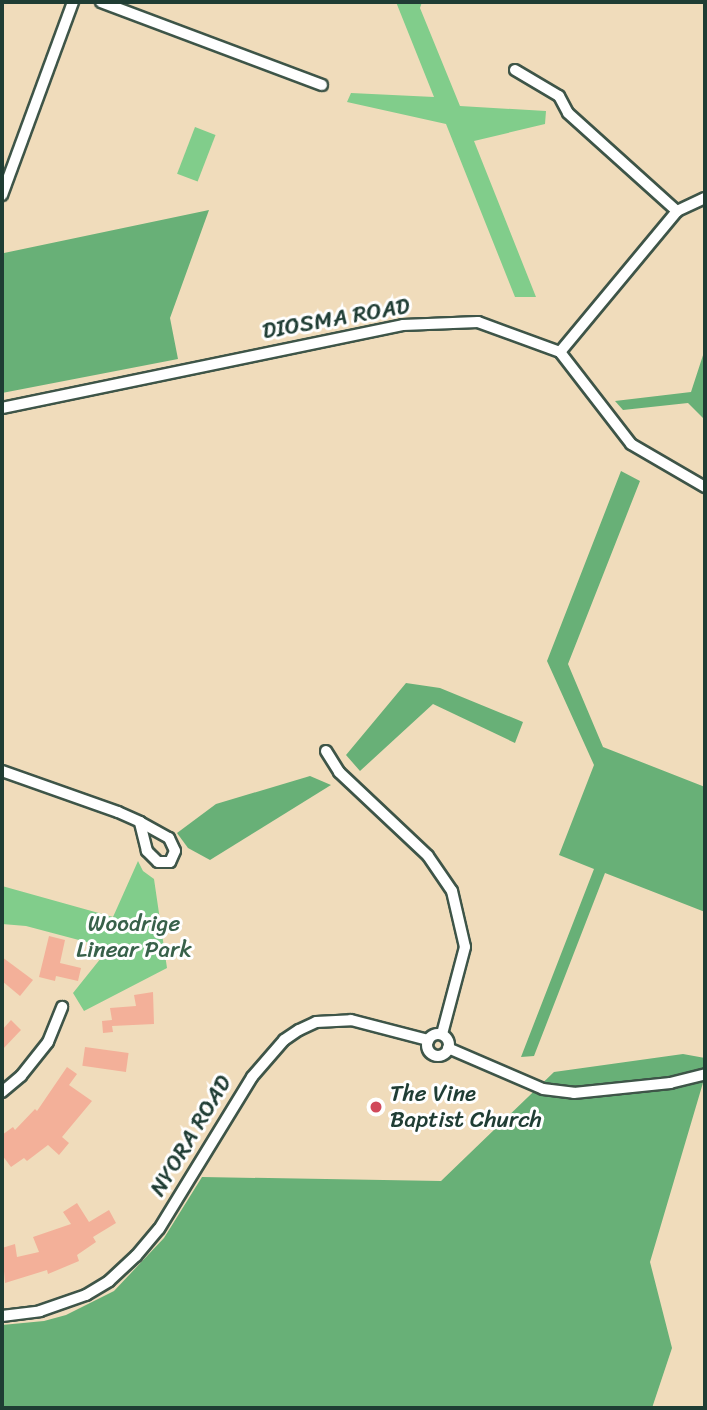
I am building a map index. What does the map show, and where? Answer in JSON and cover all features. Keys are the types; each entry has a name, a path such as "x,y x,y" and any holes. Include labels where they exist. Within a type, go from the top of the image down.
{"street":[{"path":"2,195 74,2"},
{"path":"101,2 322,85"},
{"path":"515,70 559,96 568,113 677,211"},
{"path":"705,198 677,211 560,352 631,444 705,487"},
{"name":"DIOSMA ROAD","path":"2,408 403,326 478,323 560,352"},
{"path":"326,751 339,772 428,856 452,891 465,947 442,1034"},
{"path":"2,771 140,822"},
{"path":"2,1092 21,1076 48,1042 62,1007"},
{"name":"NYORA ROAD","path":"2,1316 40,1311 86,1295 109,1281 136,1256 159,1229 253,1077 284,1040 299,1030 316,1022 351,1020 428,1040"},
{"path":"442,1034 448,1040 448,1048 441,1055 434,1055 427,1047 428,1040 432,1035 442,1034"},
{"path":"448,1048 543,1089 574,1093 670,1083 705,1074"}],"green space":[{"path":"396,2 422,2 420,8 460,106 546,111 545,124 474,141 536,297 515,297 446,124 347,102 351,93 434,97"},
{"path":"195,127 216,135 198,182 177,174"},
{"path":"209,210 170,318 178,359 2,393 4,253"},
{"path":"705,349 705,420 688,403 623,410 615,401 691,392"},
{"path":"621,471 640,481 568,664 603,747 705,787 705,912 605,873 534,1056 521,1057 594,869 559,855 594,765 547,661"},
{"path":"406,683 440,688 523,722 515,743 433,704 360,771 346,755"},
{"path":"310,776 331,785 210,860 188,848 177,833 216,804"},
{"name":"Woodrige Linear Park","path":"138,861 143,871 154,879 167,968 84,1011 73,993 109,948 26,926 2,924 2,886 113,917"},
{"path":"683,1054 705,1058 705,1076 650,1262 672,1348 652,1408 2,1408 2,1325 44,1321 66,1315 114,1291 164,1238 202,1177 441,1181 554,1072"}],"building":[{"path":"49,936 65,940 60,963 81,968 78,981 56,976 55,981 39,977"},
{"path":"2,957 33,980 20,996 2,981"},
{"path":"153,992 154,1024 112,1026 113,1032 103,1033 102,1021 112,1020 110,1008 136,1006 134,995"},
{"path":"11,1020 21,1030 2,1050 2,1030"},
{"path":"85,1047 129,1053 126,1072 82,1066"},
{"path":"67,1067 77,1074 69,1085 92,1101 62,1137 69,1143 59,1155 48,1145 27,1161 24,1158 11,1167 2,1155 2,1135 13,1127 15,1130 35,1109 37,1111"},
{"path":"77,1203 89,1222 109,1210 116,1223 93,1237 96,1242 77,1255 79,1261 48,1274 47,1270 5,1283 2,1248 15,1244 17,1257 39,1252 33,1237 71,1224 63,1212"}],"place":[{"name":"The Vine Baptist Church","path":"376,1107"}]}
